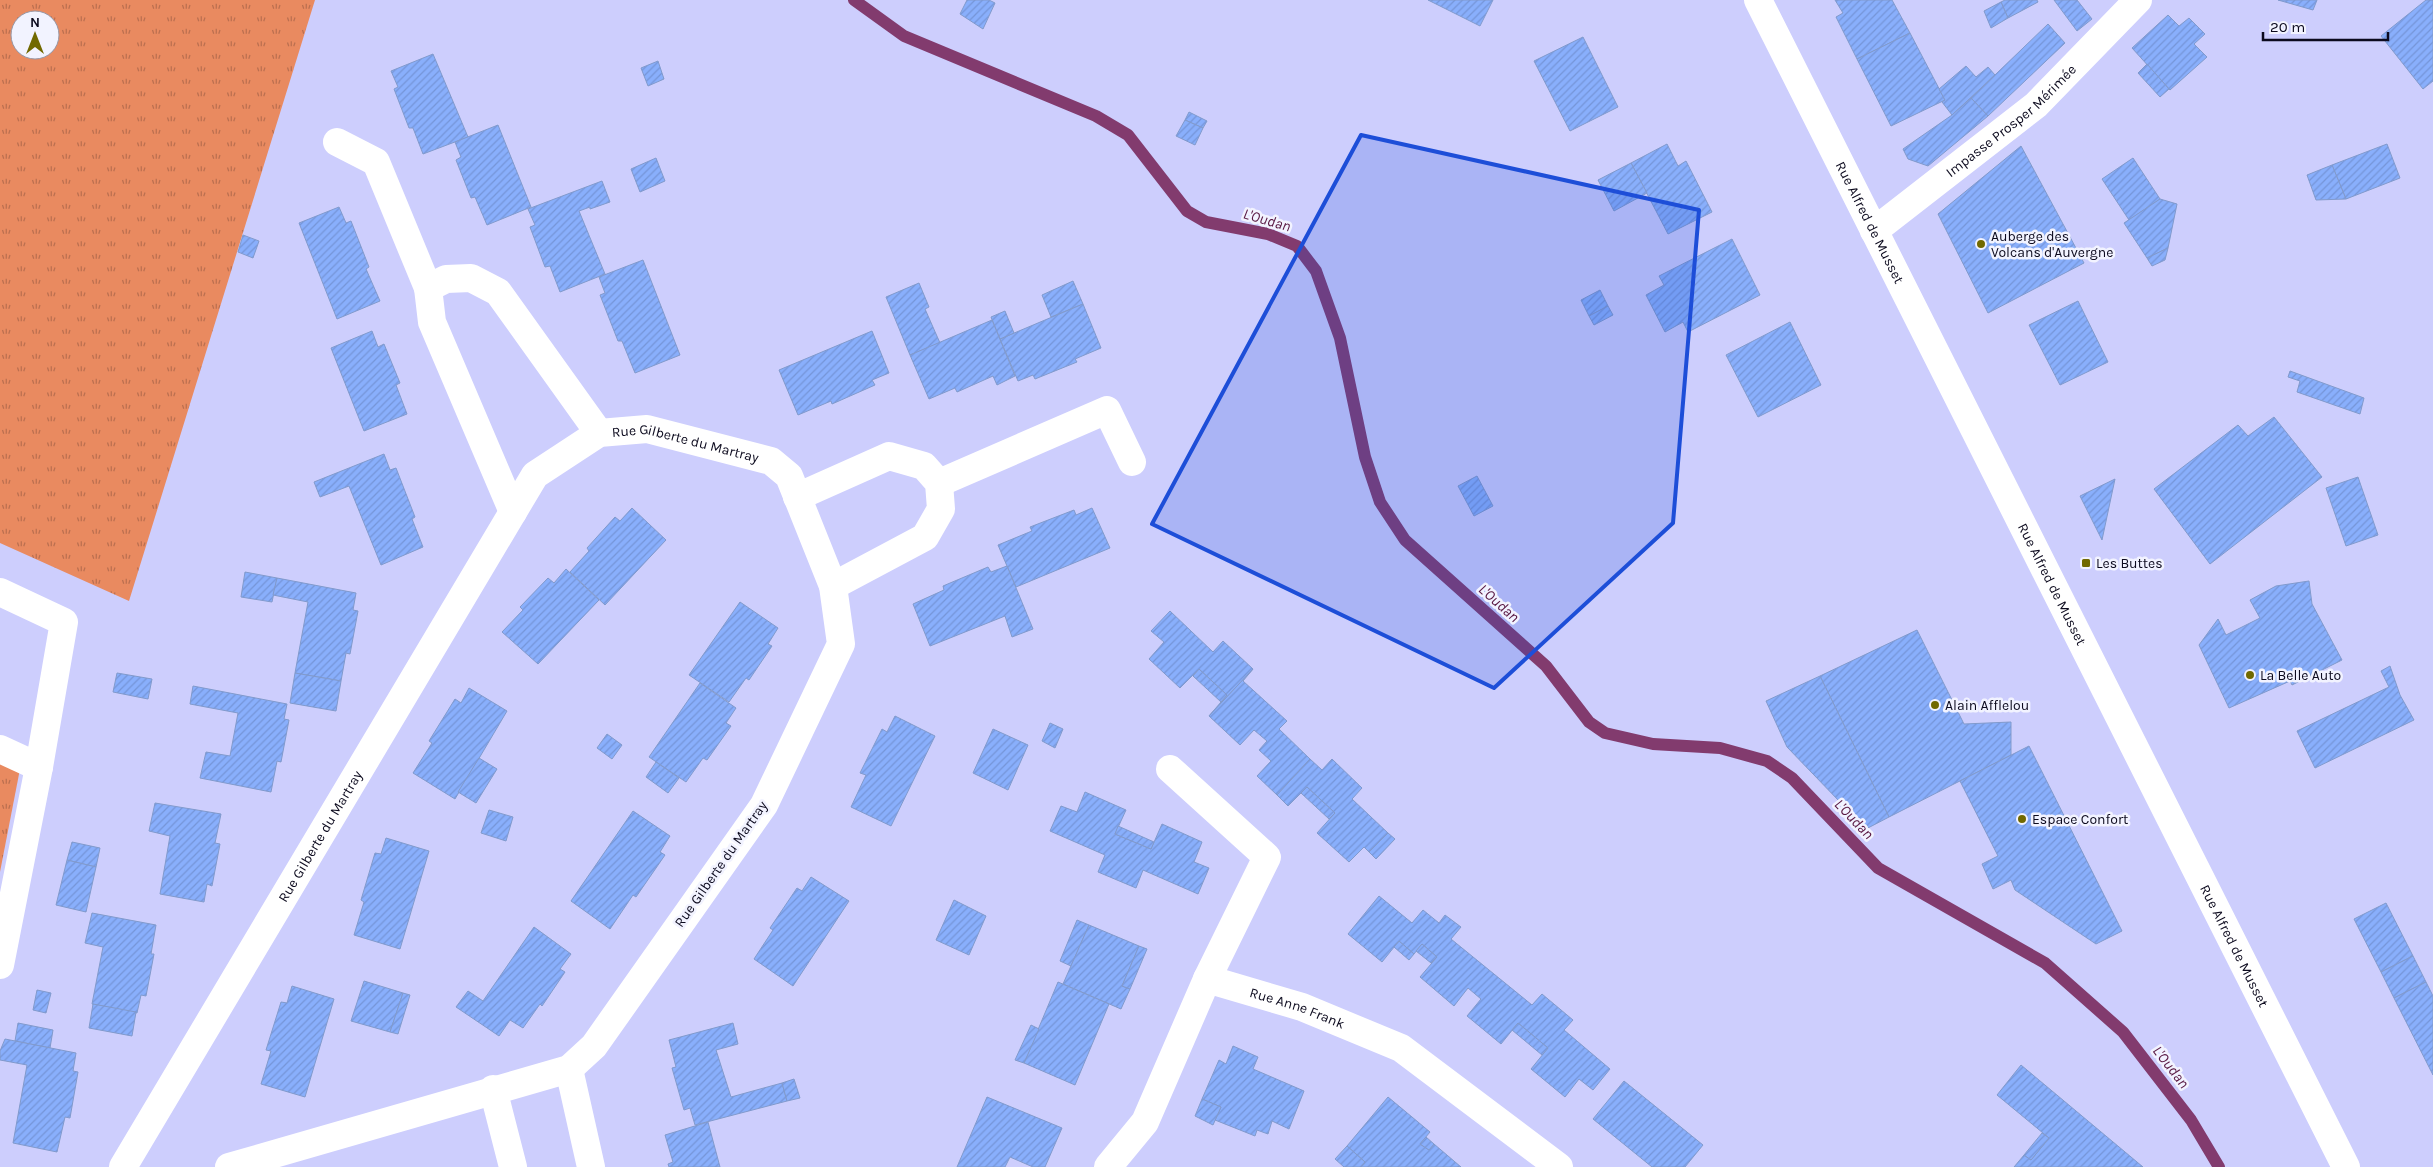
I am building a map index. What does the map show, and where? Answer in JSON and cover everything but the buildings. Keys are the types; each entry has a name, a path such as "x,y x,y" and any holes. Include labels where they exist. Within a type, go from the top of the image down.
{"street":[{"name":"Rue Alfred de Musset","path":"1758,0 2346,1167"},
{"name":"Impasse Prosper Mérimée","path":"1874,231 2036,105 2138,0"},
{"path":"337,142 376,162 428,288 432,322 513,512"},
{"path":"428,288 446,279 471,278 498,292 599,433"},
{"path":"939,483 1107,410 1132,462"},
{"name":"Rue Gilberte du Martray","path":"123,1167 535,475 599,433 648,429 771,461 789,476 833,586 841,644 764,805 594,1046 569,1069 493,1089 229,1167"},
{"path":"797,497 890,456 924,466 939,483 942,509 925,538 833,586"},
{"path":"0,592 64,622 40,767 0,965"},
{"path":"0,749 40,767"},
{"path":"1108,1167 1145,1122 1207,979 1267,857 1170,768"},
{"name":"Rue Anne Frank","path":"1207,979 1302,1006 1401,1048 1559,1167"},
{"path":"569,1069 591,1167"},
{"path":"493,1089 513,1167"}],"highlighted area":[{"path":"1361,135 1699,210 1673,523 1494,688 1152,524"}],"green space":[{"path":"0,0 315,0 129,601 0,543"},
{"path":"0,760 20,769 0,872"}],"waterway":[{"name":"L'Oudan","path":"854,0 904,36 1096,116 1128,135 1187,211 1206,222 1268,234 1297,246 1316,271 1340,338 1365,457 1380,502 1405,540 1546,666 1589,722 1605,733 1653,744 1720,748 1767,761 1792,778 1878,868 2045,963 2123,1032 2191,1120 2219,1167"}],"place":[{"name":"Auberge des Volcans d'Auvergne","path":"1981,244"},
{"name":"Les Buttes","path":"2086,563"},
{"name":"La Belle Auto","path":"2250,675"},
{"name":"Alain Afflelou","path":"1935,705"},
{"name":"Espace Confort","path":"2022,819"}]}
